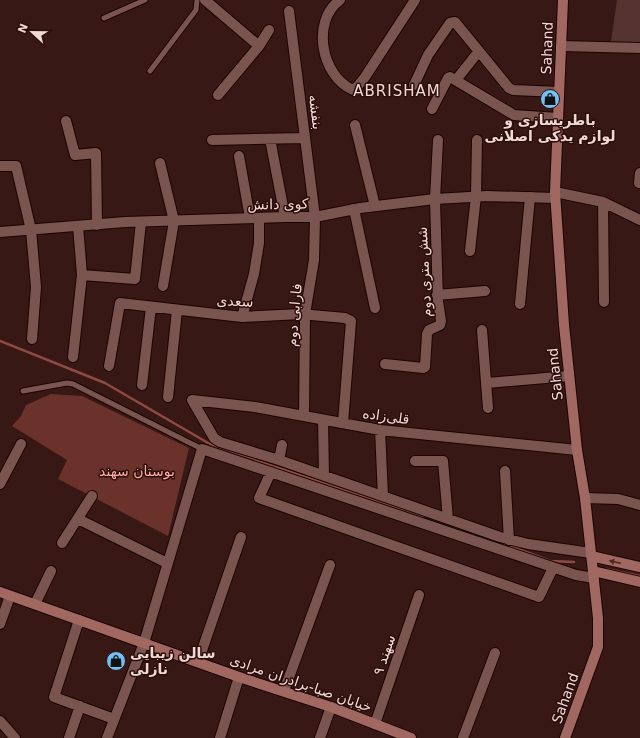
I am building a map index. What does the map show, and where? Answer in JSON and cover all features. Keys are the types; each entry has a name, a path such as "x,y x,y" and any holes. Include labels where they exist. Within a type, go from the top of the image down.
{"main road":[{"name":"Sahand","path":"563,0 555,195 569,376 577,450 585,498 598,618 598,647 565,738"},
{"path":"591,554 640,568"},
{"path":"593,574 640,582"},
{"name":"خیابان صبا-برادران مرادی","path":"0,592 239,677 284,691 411,738"}],"street":[{"path":"205,0 259,46"},
{"path":"340,0 328,13 325,22 323,34 324,53 328,66 348,88 353,90 365,77 416,0"},
{"name":"بنفشه","path":"289,11 315,217"},
{"path":"414,85 428,55 450,23 455,22 509,88 513,90 559,92"},
{"path":"218,95 259,46 269,30"},
{"path":"561,46 640,48"},
{"path":"456,80 479,51"},
{"path":"432,109 448,78 452,77 514,115 558,118"},
{"path":"66,121 75,155 96,153 97,225"},
{"path":"355,125 375,206"},
{"path":"212,140 305,138"},
{"path":"270,139 285,217"},
{"name":"شش متری دوم","path":"385,364 423,368 425,366 426,334 429,330 440,325 441,322 437,295 435,199 438,140"},
{"path":"470,251 476,196 477,140"},
{"path":"239,156 255,218 259,243 254,274 242,317"},
{"path":"160,163 174,221 164,286"},
{"path":"0,166 16,166 31,230 36,287 32,339"},
{"path":"639,183 640,173"},
{"name":"کوی دانش","path":"0,232 141,222 315,217 375,206 476,196 530,197 555,195 603,202 640,220"},
{"path":"520,304 530,197"},
{"path":"603,202 604,302"},
{"path":"354,209 374,308"},
{"name":"فارابی دوم","path":"304,416 305,314 314,260 315,217"},
{"path":"82,275 136,279 141,222"},
{"path":"73,357 82,275 78,226"},
{"path":"437,295 485,291"},
{"name":"سعدی","path":"109,366 120,304 242,317 305,314 345,318 351,321 343,423"},
{"path":"142,385 151,307"},
{"path":"168,397 177,310"},
{"path":"482,330 488,408"},
{"path":"487,383 569,376"},
{"name":"قلی‌زاده","path":"279,460 214,438 192,400 255,407 380,430 577,450"},
{"path":"323,420 324,476"},
{"path":"380,430 383,496"},
{"path":"0,484 21,444"},
{"path":"282,445 279,460 324,476 509,540 591,554"},
{"path":"107,738 144,643 202,449 553,568 576,575 593,574"},
{"path":"415,461 443,461 448,519"},
{"path":"505,471 509,540"},
{"path":"271,472 259,498 539,597 553,568"},
{"path":"62,542 92,496"},
{"path":"585,498 618,499 640,505"},
{"path":"78,519 167,563"},
{"path":"198,662 241,537"},
{"path":"284,691 330,565"},
{"path":"35,604 52,571"},
{"name":"سهند ۹","path":"375,724 419,595"},
{"path":"0,624 10,596"},
{"path":"79,620 54,697 114,719"},
{"path":"463,738 495,653"},
{"path":"220,738 239,677"},
{"path":"70,738 80,706"},
{"path":"320,738 331,708"},
{"path":"0,721 15,738"}],"lane":[{"path":"104,18 145,0"},
{"path":"150,71 196,10 197,0"},
{"path":"23,391 67,383 73,384 202,449"}],"green space":[{"name":"بوستان سهند","path":"51,394 82,396 189,448 168,536 58,479 67,460 12,426 21,416 26,405"}],"building":[{"path":"617,0 640,0 640,43 610,48"}],"waterway":[{"path":"0,341 105,383 215,447 423,516"},
{"path":"500,542 550,561 574,562"},
{"path":"606,569 640,576"}],"place":[{"name":"باطریسازی و لوازم یدکی اصلانی","path":"550,99"},
{"name":"سالن زیبایی نازلی","path":"116,661"}],"district":[{"name":"ABRISHAM","path":"397,91"}]}
